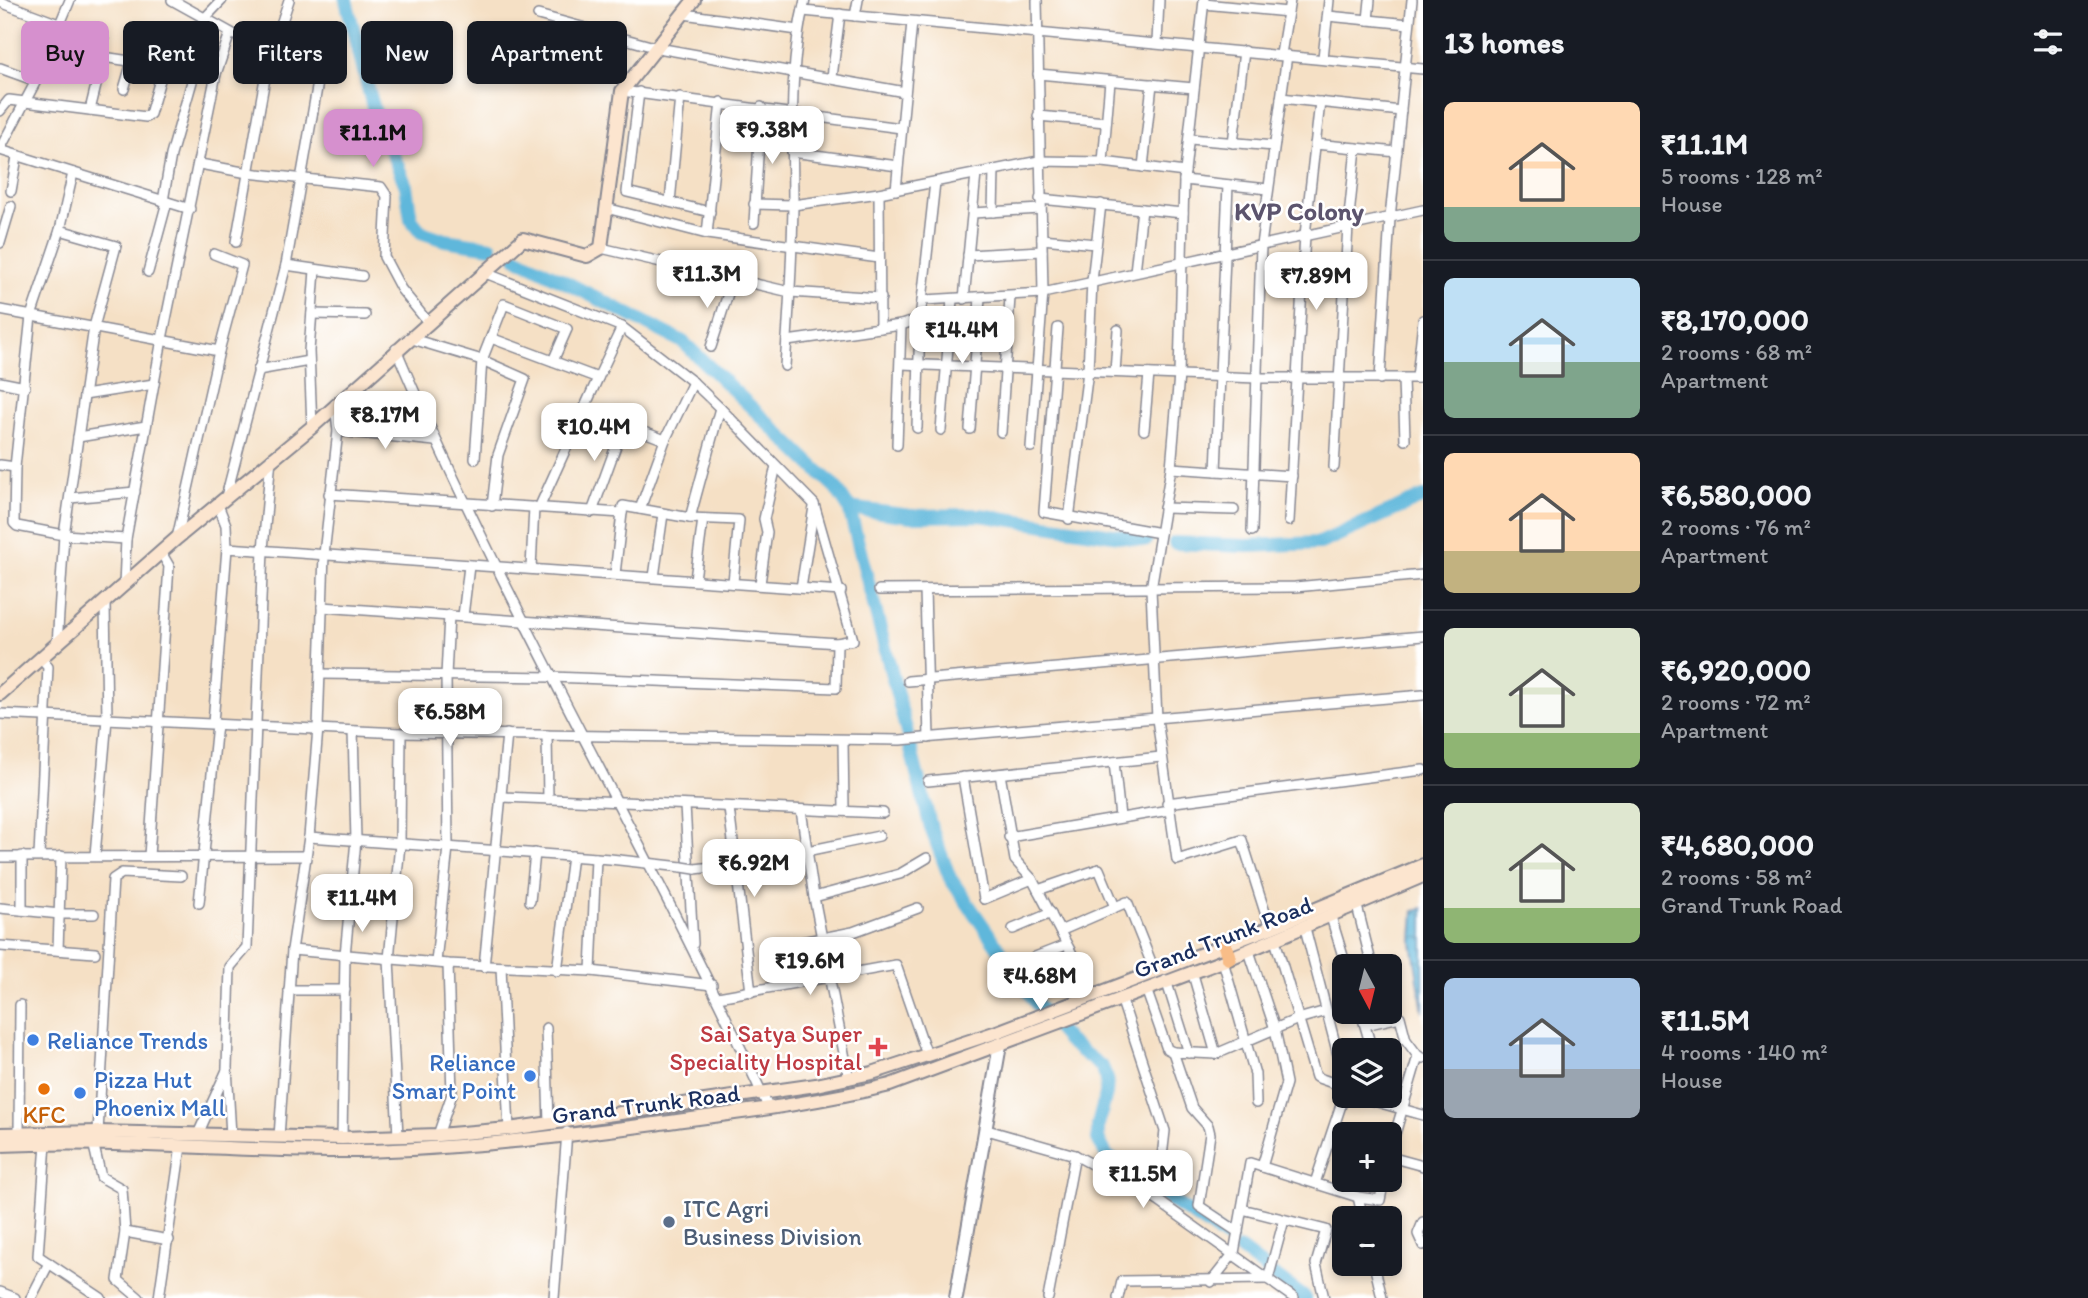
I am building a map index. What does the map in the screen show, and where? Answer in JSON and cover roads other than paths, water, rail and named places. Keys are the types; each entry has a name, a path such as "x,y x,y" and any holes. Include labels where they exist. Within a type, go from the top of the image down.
{"main road":[{"path":"0,694 271,457 312,427 427,321 523,239 587,256 601,248 622,91 684,14 690,1"},
{"name":"Grand Trunk Road","path":"0,1145 96,1137 198,1134 342,1138 438,1135 509,1129 762,1094 849,1079 1121,999 1192,971 1423,865"},
{"name":"Grand Trunk Road","path":"1061,1015 1094,995 1155,972 1249,951 1273,934 1306,928 1423,876"},
{"name":"Grand Trunk Road","path":"0,1134 96,1137 181,1146 361,1151 435,1148 567,1136 769,1109 890,1085 1000,1045 1028,1028"}],"street":[{"path":"63,21 70,0"},
{"path":"172,0 233,35"},
{"path":"204,19 222,0"},
{"path":"281,21 289,0"},
{"path":"785,366 792,248 792,111 798,30 805,0"},
{"path":"855,16 858,0"},
{"path":"1031,447 1044,293 1037,0"},
{"path":"1157,43 1158,0"},
{"path":"1252,531 1261,245 1281,98 1290,0"},
{"path":"1322,58 1329,0"},
{"path":"1368,20 1370,0"},
{"path":"1380,379 1390,218 1412,0"},
{"path":"0,2 48,21"},
{"path":"1288,12 1245,4 1204,2 1185,176 1180,262 1179,375 1171,468 1151,589 1153,660 1161,757 1177,860 1242,840 1316,1077 1332,1083"},
{"path":"803,11 1423,69"},
{"path":"684,14 798,30"},
{"path":"832,78 840,14"},
{"path":"538,15 658,48 795,70 905,92"},
{"path":"1328,16 1409,24"},
{"path":"896,190 912,22"},
{"path":"219,65 230,33"},
{"path":"1233,143 1244,51"},
{"path":"0,68 21,76"},
{"path":"1038,75 1194,88"},
{"path":"1103,162 1110,80"},
{"path":"34,84 0,150 190,209"},
{"path":"90,110 96,84"},
{"path":"124,89 125,84"},
{"path":"0,111 9,100 146,117 150,114 159,84"},
{"path":"148,272 165,201 171,155 191,84"},
{"path":"124,587 126,539 146,426 214,84"},
{"path":"236,242 264,84"},
{"path":"200,903 227,548 222,502 286,265 318,84"},
{"path":"1143,167 1152,84"},
{"path":"622,91 792,111 901,128"},
{"path":"639,92 627,192 710,212"},
{"path":"670,202 680,97"},
{"path":"1281,98 1401,111"},
{"path":"706,234 721,102"},
{"path":"1289,521 1305,235 1320,102"},
{"path":"754,222 761,107"},
{"path":"1038,116 1106,122"},
{"path":"1190,139 1274,146"},
{"path":"1315,144 1397,152"},
{"path":"1334,467 1348,226 1356,148"},
{"path":"792,152 898,166"},
{"path":"11,191 17,157"},
{"path":"754,204 793,205 878,193 1039,161 1103,162 1143,167 1228,185 1268,189"},
{"path":"200,164 248,173 369,183 385,191 384,257 401,289 427,321"},
{"path":"993,212 994,170"},
{"path":"73,173 60,230 31,316 26,387 15,467 14,523 17,526 65,535 126,539"},
{"path":"964,299 976,174"},
{"path":"917,428 920,319 925,300 935,182"},
{"path":"1216,471 1223,253 1228,185"},
{"path":"878,193 880,328"},
{"path":"973,213 1040,204 1101,204 1183,213"},
{"path":"1069,519 1088,371 1092,281 1101,204"},
{"path":"1,236 11,206"},
{"path":"606,208 706,234 879,258"},
{"path":"1135,272 1142,209"},
{"path":"925,300 1044,293 1423,210"},
{"path":"57,645 65,535 84,394 94,327 116,246 60,230"},
{"path":"1042,239 1096,244"},
{"path":"601,248 732,281 790,292 881,298"},
{"path":"968,255 1042,251"},
{"path":"177,538 219,351 242,265 214,254"},
{"path":"286,265 362,275"},
{"path":"312,427 309,361 315,270"},
{"path":"322,607 837,643 853,640 814,504 720,408 693,382 622,327 483,272"},
{"path":"711,348 732,281"},
{"path":"1001,432 1010,297"},
{"path":"970,429 981,298"},
{"path":"941,430 952,300"},
{"path":"475,459 482,360 504,304 567,329 553,361"},
{"path":"0,310 219,351"},
{"path":"312,314 365,315"},
{"path":"787,341 901,325 920,319"},
{"path":"901,364 1257,378 1420,378 1423,320"},
{"path":"897,445 901,325"},
{"path":"530,568 537,508 622,327"},
{"path":"1058,328 1057,370 1044,512 1069,519 1160,533"},
{"path":"1115,372 1118,330"},
{"path":"409,338 482,360 525,379 498,455 492,506"},
{"path":"491,338 597,378"},
{"path":"396,349 435,441 521,619 585,736 694,949 769,1109"},
{"path":"258,370 309,361"},
{"path":"1144,430 1149,374"},
{"path":"1403,379 1405,440"},
{"path":"640,509 665,440 693,382"},
{"path":"0,383 26,387"},
{"path":"84,394 154,384"},
{"path":"279,1137 292,950 304,856 309,837 318,728 324,554 338,431 335,404"},
{"path":"690,518 720,408"},
{"path":"583,409 665,440"},
{"path":"592,512 624,424"},
{"path":"78,437 146,426"},
{"path":"338,431 435,441"},
{"path":"231,1135 227,1068 230,967 247,947 263,550 271,457"},
{"path":"0,465 15,467"},
{"path":"760,584 767,532 764,519 776,466"},
{"path":"1171,468 1292,476"},
{"path":"70,498 135,492"},
{"path":"329,495 622,513"},
{"path":"801,588 814,504"},
{"path":"615,574 623,506 690,518 739,520 733,582"},
{"path":"1164,508 1234,509"},
{"path":"654,576 663,514"},
{"path":"695,579 703,519"},
{"path":"227,548 841,591"},
{"path":"149,856 169,566 162,554"},
{"path":"463,616 469,566"},
{"path":"878,590 1295,587 1423,575"},
{"path":"925,590 929,738"},
{"path":"95,855 107,719 105,604"},
{"path":"436,962 448,846 446,676 449,615"},
{"path":"908,681 1423,636"},
{"path":"320,674 552,677 836,688 837,643"},
{"path":"39,856 48,716 48,667 41,659"},
{"path":"0,714 401,733 843,740 929,738 1423,695"},
{"path":"342,1138 345,955 356,840 353,731"},
{"path":"398,1136 389,959 400,844 401,733"},
{"path":"484,967 503,797 507,734"},
{"path":"547,735 548,799"},
{"path":"843,740 844,810"},
{"path":"928,781 1161,757"},
{"path":"1114,762 1120,817"},
{"path":"1009,838 1168,807 1423,770"},
{"path":"1000,774 1009,838 1015,860 1032,879 1094,995"},
{"path":"963,778 984,899 1032,879"},
{"path":"503,797 883,813"},
{"path":"685,806 694,949"},
{"path":"729,808 751,992"},
{"path":"801,810 814,897 849,1079"},
{"path":"309,837 572,856 695,869 735,865 879,836"},
{"path":"530,901 535,853"},
{"path":"22,856 22,910"},
{"path":"58,950 61,856"},
{"path":"0,857 304,856"},
{"path":"557,971 572,856"},
{"path":"591,971 596,858"},
{"path":"814,897 900,874 927,858"},
{"path":"1038,890 1099,869 1115,907"},
{"path":"139,1298 118,1280 125,1232 122,1189 100,1177 96,1137 113,879 122,873 181,876"},
{"path":"1060,931 1127,902 1155,972"},
{"path":"1357,906 1369,954"},
{"path":"0,908 60,914 94,914"},
{"path":"776,947 853,932 918,908"},
{"path":"1013,929 1051,913"},
{"path":"1331,917 1342,954"},
{"path":"1306,928 1333,1038"},
{"path":"1035,957 1066,944"},
{"path":"0,946 95,953"},
{"path":"292,950 484,967 591,971 712,985"},
{"path":"1249,951 1275,1029 1286,1083 1262,1167"},
{"path":"1226,955 1245,1042 1255,1073 1256,1103"},
{"path":"438,1135 452,1094 448,964"},
{"path":"718,997 896,965 927,1055"},
{"path":"500,967 509,1129"},
{"path":"1192,971 1216,1054"},
{"path":"1166,980 1189,1053"},
{"path":"289,989 345,990"},
{"path":"1146,989 1167,1049 1172,1052 1216,1054 1298,1019 1326,1011"},
{"path":"1121,999 1152,1084 1165,1130 1157,1200"},
{"path":"19,1134 20,1005"},
{"path":"1369,1038 1365,1025 1400,1017 1406,1040 1420,1057 1402,1104"},
{"path":"546,1028 549,1123"},
{"path":"957,1298 1000,1045"},
{"path":"1172,1052 1192,1108 1208,1126 1210,1134 1199,1206 1238,1232"},
{"path":"198,1134 227,1068"},
{"path":"1402,1107 1423,1115"},
{"path":"1315,1183 1340,1108"},
{"path":"554,1298 568,1120"},
{"path":"987,1130 1075,1155 1157,1200 1294,1298"},
{"path":"46,1143 38,1256 100,1298"},
{"path":"159,1298 181,1146"},
{"path":"1048,1298 1075,1155"},
{"path":"1402,1160 1423,1166"},
{"path":"1211,1282 1234,1253 1250,1163 1358,1197 1380,1200 1382,1192"},
{"path":"1358,1197 1360,1206"},
{"path":"1242,1209 1326,1230 1316,1264 1324,1298"},
{"path":"1268,1279 1284,1220"},
{"path":"1423,1222 1419,1234 1423,1245"},
{"path":"125,1232 169,1240"},
{"path":"31,1298 49,1263"},
{"path":"1377,1276 1382,1298"},
{"path":"1118,1298 1122,1281 1211,1282 1268,1279"},
{"path":"0,1292 15,1298"}],"water":[{"path":"1423,908 1423,1012 1412,942 1414,910"}],"waterway":[{"path":"346,0 373,107 406,186 411,219 421,232 445,240 491,247"},
{"path":"516,257 683,342 836,488 849,508 907,733"},
{"path":"1175,543 1246,546 1320,543 1423,497"},
{"path":"849,508 911,516 980,515 1146,540"},
{"path":"910,746 931,828 950,878 1042,1011 1068,1041 1102,1067 1107,1079 1098,1139 1107,1156 1148,1186"},
{"path":"1163,1195 1230,1240"},
{"path":"1241,1250 1266,1269"},
{"path":"1275,1276 1305,1298"}],"place":[{"name":"Reliance Trends","path":"33,1040"},
{"name":"Sai Satya Super Speciality Hospital","path":"878,1047"},
{"name":"Reliance Smart Point","path":"530,1076"},
{"name":"KFC","path":"44,1089"},
{"name":"Pizza Hut Phoenix Mall","path":"80,1093"},
{"name":"ITC Agri Business Division","path":"669,1222"}],"district":[{"name":"KVP Colony","path":"1299,211"}]}
